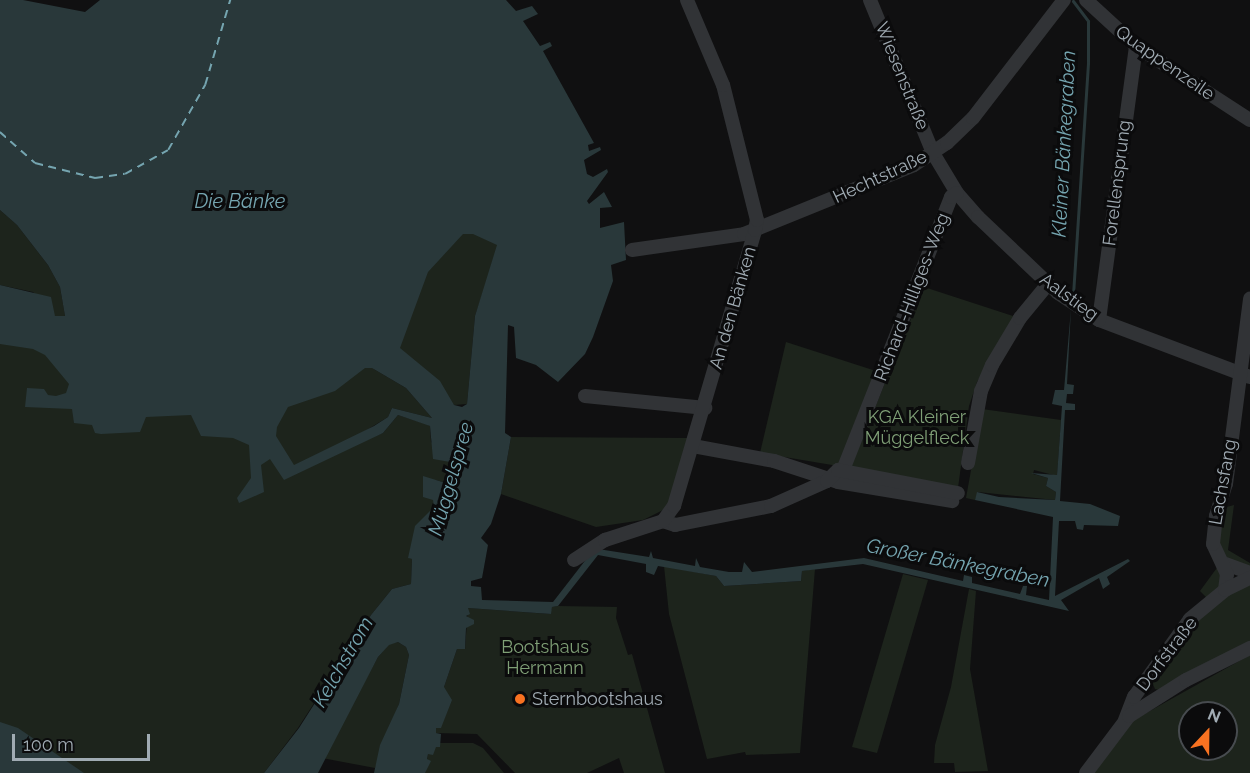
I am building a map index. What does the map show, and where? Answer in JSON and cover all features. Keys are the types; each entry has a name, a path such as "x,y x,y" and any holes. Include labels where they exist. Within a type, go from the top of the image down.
{"street":[{"name":"An den Bänken","path":"663,521 677,499 705,408 757,220 723,85 687,0"},
{"name":"Wiesenstraße","path":"870,0 933,153"},
{"name":"Hechtstraße","path":"632,250 755,230 888,177 933,153 993,94 1064,0"},
{"name":"Quappenzeile","path":"1086,0 1136,46 1250,120"},
{"name":"Forellensprung","path":"1099,320 1136,46"},
{"name":"Aalstieg","path":"933,153 957,193 1048,284 1099,320 1245,375"},
{"name":"Richard-Hilliges-Weg","path":"843,470 951,197 957,193"},
{"path":"968,463 981,391 992,365 1020,318 1048,284"},
{"name":"Lachsfang","path":"1225,590 1227,574 1213,544 1216,516 1226,484 1245,375 1250,300"},
{"path":"585,396 705,408"},
{"path":"574,560 605,540 663,521 675,525 771,506 828,479 843,470 955,497 828,479 774,461 693,446"},
{"path":"802,470 803,491"},
{"path":"1223,562 1250,573"},
{"name":"Dorfstraße","path":"1125,720 1129,706 1190,619 1225,590 1250,578"},
{"name":"Dorfstraße","path":"1086,773 1125,720 1186,680 1250,648"}],"green space":[{"path":"0,210 17,225 48,265 60,287 65,316 55,316 33,292 0,285"},
{"path":"506,225 475,316 467,404 454,405 372,368 406,388 432,418 392,408 388,417 360,434 367,439 383,433 398,415 426,424 430,426 431,442 456,463 457,468 449,484 436,480 434,508 409,558 412,559 411,584 392,589 371,615 298,728 264,773 54,773 0,755 0,322 10,340 340,228"},
{"name":"KGA Kleiner Müggelfleck","path":"924,287 1016,317 977,382 969,406 958,488 850,469"},
{"name":"KGA Kleiner Müggelfleck","path":"786,342 876,371 838,466 760,453"},
{"name":"KGA Kleiner Müggelfleck","path":"982,409 1061,420 1057,476 1034,470 1033,474 1048,478 1046,486 1056,492 1055,500 978,492 975,500 966,498"},
{"path":"511,437 690,438 669,507 643,520 596,527 501,494"},
{"path":"1234,505 1228,550 1250,563 1250,570 1221,555 1217,537 1223,508"},
{"path":"1219,565 1225,581 1207,598 1200,591"},
{"path":"664,566 716,576 724,586 801,581 802,571 815,569 800,753 746,755 745,752 707,759 669,614"},
{"path":"903,574 928,580 877,753 852,747"},
{"path":"1250,582 1250,645 1164,691 1155,689 1152,682 1168,653 1216,601"},
{"path":"969,589 976,591 970,669 988,771 955,772 954,763 934,763 935,745 951,687"},
{"name":"Bootshaus Hermann","path":"552,607 617,607 616,618 628,655 632,654 665,773 624,773 619,758 587,773 515,773 477,734 435,733 444,687 457,649 465,649 468,608 550,614"},
{"path":"398,642 406,647 409,655 399,704 375,768 322,758 378,657 389,644"},
{"path":"1250,655 1250,773 1094,773 1132,721"},
{"path":"440,743 473,743 483,748 504,773 425,773 428,753"}],"water":[{"name":"Die Bänke","path":"0,0 23,0 85,12 100,0 506,0 516,11 532,6 538,14 523,21 540,46 550,42 552,46 543,51 594,143 588,145 589,151 600,147 601,150 584,160 587,174 593,177 607,169 608,172 587,201 589,204 604,192 612,207 600,208 600,228 624,222 626,260 611,265 613,281 593,337 585,354 558,382 536,365 516,358 514,327 508,325 505,433 511,437 501,494 491,524 481,538 488,545 482,578 471,581 471,586 481,587 482,600 553,602 591,553 598,549 649,557 651,551 653,558 695,566 696,558 700,567 729,572 742,572 744,562 752,572 864,558 963,581 964,575 972,577 972,583 1020,594 1023,586 1027,586 1026,595 1049,600 1053,517 975,500 977,492 999,497 1055,500 1056,492 1046,486 1048,478 1031,473 1057,475 1062,406 1052,404 1055,390 1064,390 1071,309 1067,384 1074,385 1073,394 1067,394 1066,403 1075,404 1075,410 1065,410 1060,501 1090,504 1120,516 1118,526 1084,525 1083,530 1077,529 1075,521 1059,521 1055,596 1128,559 1130,561 1107,577 1110,584 1103,589 1099,578 1061,600 1069,611 863,564 802,571 801,581 724,586 716,576 658,566 654,575 646,572 646,564 598,555 558,606 552,607 551,614 468,608 470,614 466,616 474,620 474,624 466,628 465,649 457,649 444,687 452,700 441,728 436,728 436,733 441,734 440,747 436,747 433,755 428,754 427,759 431,761 425,773 374,773 380,745 399,704 409,655 406,647 398,642 389,645 378,657 318,773 264,773 299,728 371,615 392,589 411,584 412,559 408,558 415,526 434,507 433,500 423,497 423,476 449,484 456,463 433,459 430,426 398,415 383,433 284,480 270,459 261,465 264,492 239,503 237,498 251,478 249,445 233,438 201,436 191,415 146,417 140,432 101,434 95,433 92,425 74,423 72,409 25,407 27,388 44,389 48,395 56,396 66,393 69,384 45,355 33,349 0,344 0,285 51,297 55,316 65,316 60,287 48,265 17,225 0,210","holes":["463,234 473,234 497,245 475,316 467,404 462,407 454,405 440,381 400,348 428,272","365,368 372,368 406,388 432,418 392,408 388,417 374,426 294,465 276,436 277,427 288,407 335,391"]},
{"path":"0,722 18,728 84,773 0,773"}],"waterway":[{"name":"Kleiner Bänkegraben","path":"1073,1 1088,21 1088,63 1073,295"}],"ferry route":[{"path":"0,132 35,163 95,178 125,174 168,150 205,85 230,0"}],"place":[{"name":"Sternbootshaus","path":"520,699"}],"water label":[{"name":"Müggelspree","path":"451,479"},
{"name":"Großer Bänkegraben","path":"958,563"},
{"name":"Kelchstrom","path":"343,662"}]}
